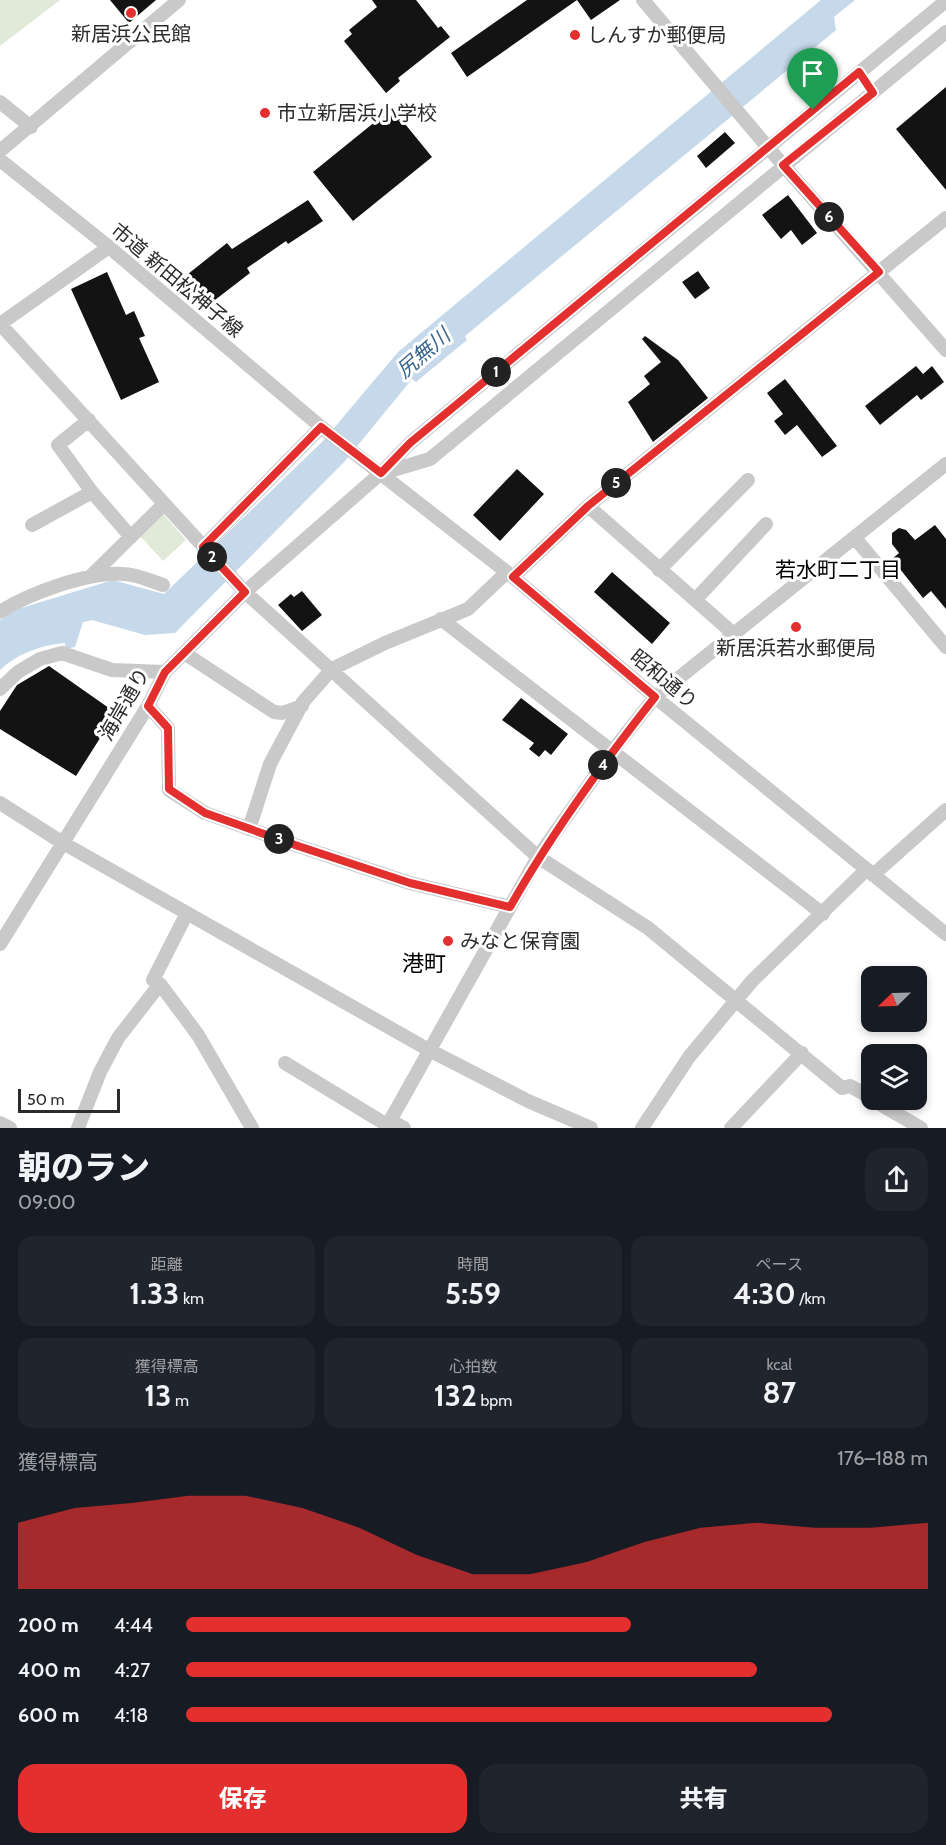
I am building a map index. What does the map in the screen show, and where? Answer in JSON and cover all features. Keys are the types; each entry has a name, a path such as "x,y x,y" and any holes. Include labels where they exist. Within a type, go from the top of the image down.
{"street":[{"path":"0,151 179,0"},
{"path":"643,0 768,148 946,350"},
{"name":"海岸通り","path":"0,944 148,706 165,672 245,592 381,473 410,443 946,1"},
{"path":"381,473 429,459 946,32"},
{"path":"859,72 873,93"},
{"path":"0,102 31,127"},
{"name":"市道 新田松神子線","path":"0,160 110,247 324,430 356,454"},
{"path":"249,829 270,764 302,706 332,669 468,609 588,506 946,218"},
{"path":"110,247 0,324 245,592 538,857 648,928 843,1088 850,1086 861,1092"},
{"path":"89,420 58,445 92,492 130,537"},
{"path":"205,549 324,430"},
{"name":"昭和通り","path":"356,454 510,575 655,697 946,934"},
{"path":"388,1124 538,857 614,749 655,697 946,464"},
{"path":"659,570 748,480"},
{"path":"32,525 92,492"},
{"path":"90,577 164,504"},
{"path":"588,506 735,635"},
{"path":"695,600 766,524"},
{"path":"855,538 946,647"},
{"path":"0,612 16,602 90,577 125,574 163,585"},
{"path":"441,619 614,749 823,914"},
{"path":"0,689 9,678 40,658 62,653 112,670 165,672"},
{"path":"184,653 274,712 282,713 302,706"},
{"path":"148,706 168,728 169,789 205,813 410,883 510,907"},
{"path":"0,803 63,843 429,1050 528,1101 591,1128"},
{"path":"642,1128 688,1057 752,981 869,872 946,810"},
{"path":"187,913 153,980 160,984 198,1035 252,1128"},
{"path":"78,1128 100,1072 118,1038 160,984"},
{"path":"731,1128 802,1053"},
{"path":"285,1063 388,1124 404,1128"},
{"path":"891,1110 921,1128"},
{"path":"0,1124 9,1128"}],"green space":[{"path":"0,0 60,0 0,46"},
{"path":"163,514 186,540 163,561 139,535"}],"water":[{"name":"尻無川","path":"821,0 855,0 834,17 836,30 465,336 467,340 416,382 412,379 345,461 175,633 145,635 92,620 83,622 75,647 65,649 65,643 39,648 14,659 0,670 0,620 18,609 113,580 164,594 323,441 398,352"}],"building":[{"name":"新居浜公民館","path":"110,0 156,0 129,23"},
{"path":"372,0 416,0 438,28 441,26 450,37 398,78 400,81 386,93 344,41 352,34 349,30 377,7"},
{"path":"527,0 577,0 467,77 451,53"},
{"path":"577,0 620,0 591,20"},
{"path":"946,87 946,190 896,129"},
{"path":"392,108 432,157 353,221 313,172"},
{"path":"725,132 735,143 706,168 697,156"},
{"path":"788,195 817,233 802,245 791,230 781,239 762,215"},
{"path":"308,200 323,221 288,244 286,241 247,268 250,273 211,303 188,274 227,243 232,249"},
{"path":"698,271 710,288 695,299 682,282"},
{"path":"107,272 126,315 134,311 145,336 139,338 159,382 121,400 71,289"},
{"path":"645,336 678,360 708,398 653,442 628,402 650,384 644,376 661,362 642,339"},
{"path":"916,366 923,374 932,366 944,382 921,400 917,395 880,425 865,406"},
{"path":"785,379 837,446 822,457 797,425 785,435 774,421 783,414 767,393"},
{"path":"517,469 544,494 500,541 473,515"},
{"path":"935,525 946,539 946,609 931,591 923,598 892,559 899,553 892,544 892,533 899,528 906,530 915,540"},
{"path":"612,572 670,623 652,644 594,592"},
{"path":"302,591 322,615 302,631 278,605 291,594 294,597"},
{"path":"49,666 116,713 76,776 0,729 0,711 17,685"},
{"path":"521,698 568,734 551,755 545,750 539,757 529,749 534,743 502,720"}],"place":[{"name":"新居浜公民館","path":"131,13"},
{"name":"しんすか郵便局","path":"575,35"},
{"name":"市立新居浜小学校","path":"265,113"},
{"name":"新居浜若水郵便局","path":"796,627"},
{"name":"みなと保育園","path":"448,941"}],"district":[{"name":"若水町二丁目","path":"838,569"},
{"name":"港町","path":"424,963"}],"route":[{"path":"859,72 873,93 783,165 879,272 588,506 513,577 655,697 614,749 538,857 510,907 410,883 298,846 205,813 169,789 168,728 148,706 165,672 245,592 203,547 321,427 381,473 410,443 813,110 859,72"}]}
